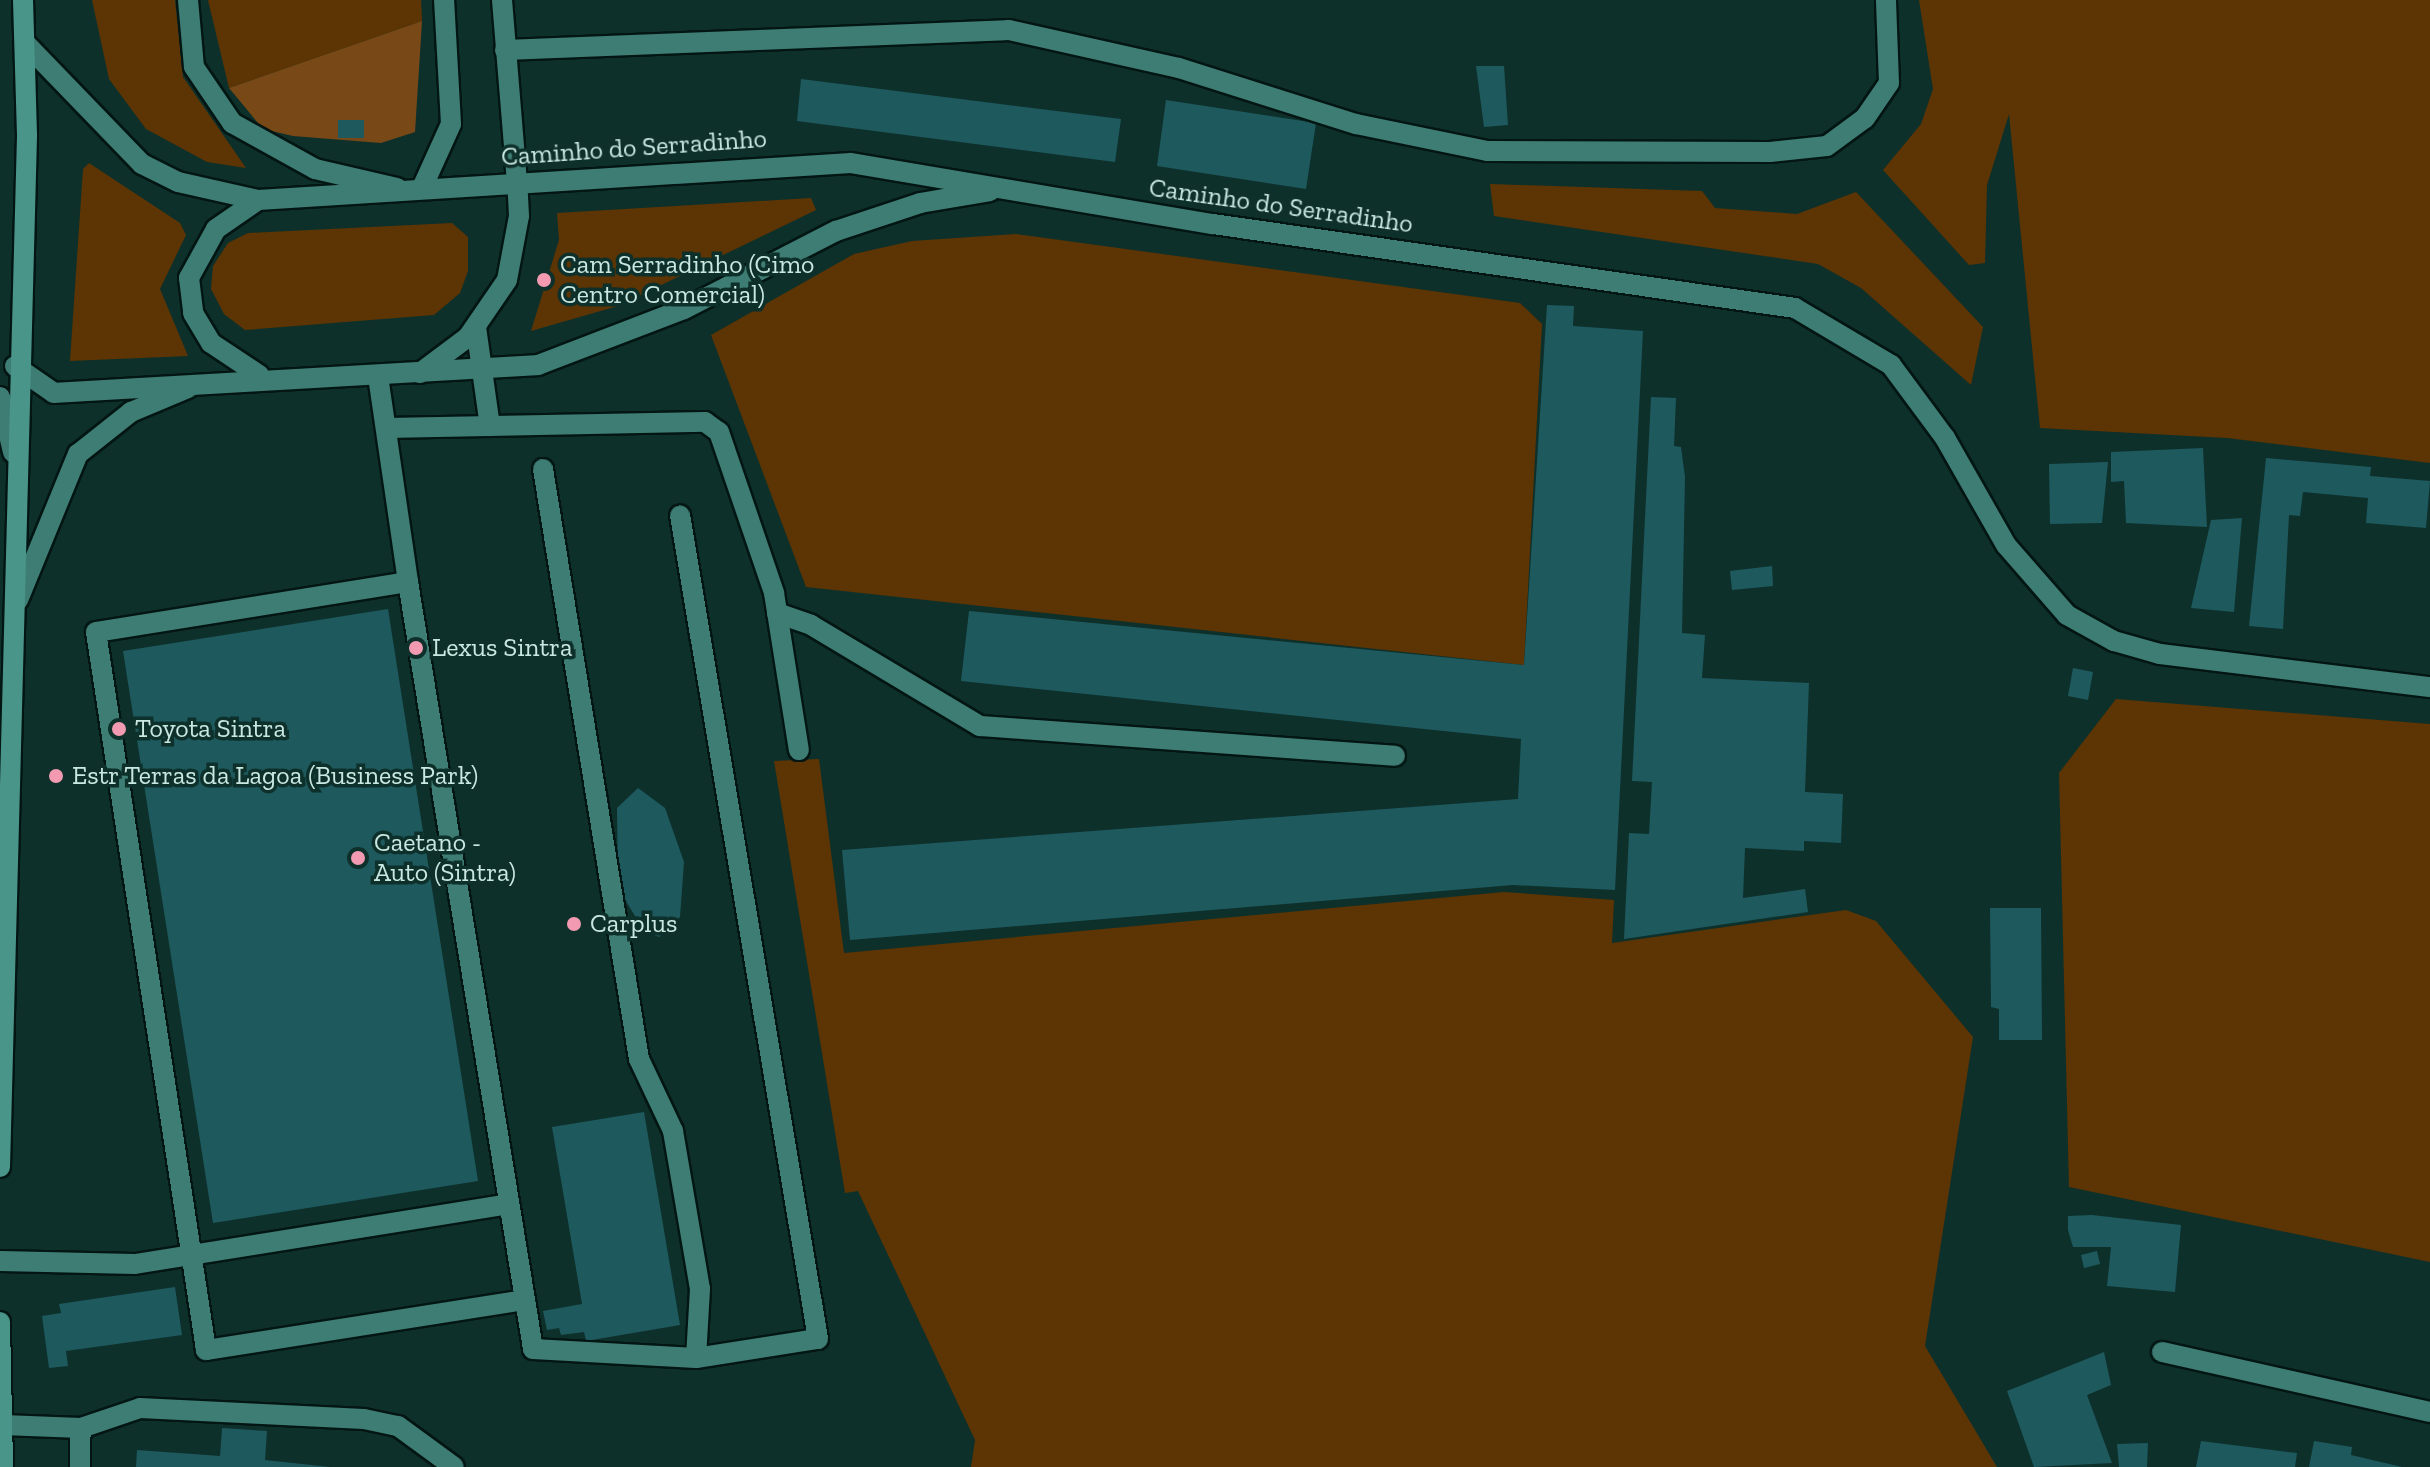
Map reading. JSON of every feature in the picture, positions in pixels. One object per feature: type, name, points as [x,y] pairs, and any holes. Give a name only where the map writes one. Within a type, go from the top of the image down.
[{"type":"street","points":[[0,1167],[4,760],[10,668],[15,366],[26,44],[23,0]]},
{"type":"street","points":[[188,0],[194,67],[232,123],[315,169],[413,189],[451,124],[444,0]]},
{"type":"street","points":[[420,373],[476,327],[507,280],[519,216],[502,0]]},
{"type":"street","points":[[505,50],[1009,30],[1179,68],[1356,124],[1487,151],[1770,152],[1827,146],[1865,118],[1889,83],[1886,0]]},
{"type":"street","name":"Caminho do Serradinho","points":[[26,44],[142,164],[178,182],[258,200],[814,163],[1795,308],[1900,375],[2006,545],[2067,615],[2114,641],[2160,654],[2430,687]]},
{"type":"street","points":[[15,366],[54,393],[261,376],[378,376],[538,365],[608,343],[836,231],[920,203],[1006,189]]},
{"type":"street","points":[[258,200],[216,229],[189,278],[193,313],[211,343],[261,376]]},
{"type":"street","points":[[476,327],[490,426]]},
{"type":"street","points":[[378,376],[408,582],[533,1349],[696,1358],[818,1339],[680,515]]},
{"type":"street","points":[[10,668],[22,586],[78,454],[131,412],[214,379]]},
{"type":"street","points":[[0,397],[13,452]]},
{"type":"street","points":[[386,428],[705,422],[719,432],[777,613],[799,750]]},
{"type":"street","points":[[543,469],[639,1059],[673,1131],[700,1289],[696,1358]]},
{"type":"street","points":[[408,582],[96,632],[206,1350],[525,1300]]},
{"type":"street","points":[[777,613],[811,625],[980,726],[1395,756]]},
{"type":"street","points":[[0,1261],[135,1264],[508,1204]]},
{"type":"street","points":[[0,1322],[3,1467]]},
{"type":"street","points":[[2162,1352],[2430,1412]]},
{"type":"street","points":[[3,1425],[81,1428],[140,1408],[364,1419],[398,1426],[454,1467]]},
{"type":"street","points":[[80,1467],[81,1428]]},
{"type":"shaded area","points":[[92,0],[175,0],[183,77],[246,168],[207,162],[146,129],[109,79]]},
{"type":"shaded area","points":[[208,0],[421,0],[422,21],[229,88]]},
{"type":"shaded area","points":[[1919,0],[2430,0],[2430,463],[2227,438],[2040,428],[2009,114],[1987,185],[1985,263],[1969,265],[1883,170],[1921,124],[1933,89]]},
{"type":"shaded area","points":[[422,21],[415,132],[381,143],[293,136],[263,129],[229,88]]},
{"type":"shaded area","points":[[89,163],[180,223],[186,235],[160,289],[188,356],[70,361],[83,169]]},
{"type":"shaded area","points":[[1490,184],[1702,191],[1715,208],[1797,214],[1856,192],[1983,327],[1971,385],[1861,288],[1818,264],[1494,216]]},
{"type":"shaded area","points":[[811,198],[816,210],[618,306],[531,331],[559,240],[557,213]]},
{"type":"shaded area","points":[[452,223],[468,237],[468,271],[460,293],[434,315],[245,330],[224,314],[211,289],[213,266],[228,243],[248,233]]},
{"type":"shaded area","points":[[1016,234],[1520,303],[1542,324],[1524,665],[806,587],[711,335],[854,254],[912,241]]},
{"type":"shaded area","points":[[2116,699],[2430,724],[2430,1262],[2069,1187],[2059,773]]},
{"type":"shaded area","points":[[819,759],[844,953],[1504,892],[1614,900],[1612,943],[1846,910],[1876,921],[1973,1037],[1925,1346],[1997,1467],[971,1467],[975,1440],[858,1191],[845,1193],[774,761]]},
{"type":"building","points":[[1476,66],[1504,66],[1508,125],[1484,127]]},
{"type":"building","points":[[801,79],[1121,119],[1115,162],[797,121]]},
{"type":"building","points":[[1166,100],[1316,123],[1306,189],[1157,166]]},
{"type":"building","points":[[338,120],[364,120],[364,138],[338,138]]},
{"type":"building","points":[[1547,305],[1574,306],[1573,326],[1643,331],[1615,890],[1513,885],[850,940],[842,850],[1518,799],[1521,739],[961,681],[969,611],[1524,665]]},
{"type":"building","points":[[1651,397],[1676,398],[1674,446],[1681,447],[1685,477],[1682,633],[1705,635],[1702,678],[1809,683],[1805,792],[1843,794],[1841,843],[1804,841],[1804,851],[1745,848],[1743,898],[1805,889],[1808,912],[1624,939],[1629,833],[1649,834],[1652,782],[1632,781]]},
{"type":"building","points":[[2203,448],[2207,527],[2126,523],[2124,481],[2111,482],[2111,452]]},
{"type":"building","points":[[2266,458],[2371,467],[2370,476],[2430,481],[2426,528],[2366,523],[2368,498],[2303,492],[2300,516],[2289,515],[2283,629],[2249,626]]},
{"type":"building","points":[[2108,462],[2102,523],[2050,524],[2049,464]]},
{"type":"building","points":[[2242,518],[2234,612],[2191,608],[2211,520]]},
{"type":"building","points":[[1772,566],[1773,586],[1732,590],[1730,571]]},
{"type":"building","points":[[388,609],[478,1181],[213,1223],[123,651]]},
{"type":"building","points":[[2073,668],[2093,672],[2088,700],[2068,696]]},
{"type":"building","points":[[638,788],[665,808],[684,862],[680,917],[659,937],[644,931],[618,888],[617,808]]},
{"type":"building","points":[[1990,908],[2041,908],[2042,1040],[1999,1040],[1999,1009],[1991,1007]]},
{"type":"building","points":[[644,1112],[680,1325],[586,1341],[584,1332],[561,1335],[559,1328],[547,1330],[543,1311],[582,1304],[552,1127]]},
{"type":"building","points":[[2092,1215],[2181,1225],[2175,1292],[2107,1286],[2111,1247],[2073,1247],[2068,1230],[2068,1216]]},
{"type":"building","points":[[2097,1251],[2100,1264],[2084,1268],[2081,1255]]},
{"type":"building","points":[[175,1287],[182,1335],[66,1351],[68,1366],[49,1368],[42,1316],[61,1313],[59,1304]]},
{"type":"building","points":[[2104,1352],[2111,1385],[2087,1395],[2112,1463],[2034,1467],[2007,1391]]},
{"type":"building","points":[[222,1428],[267,1431],[265,1460],[330,1467],[136,1467],[137,1450],[220,1456]]},
{"type":"building","points":[[2201,1441],[2297,1453],[2295,1467],[2196,1467]]},
{"type":"building","points":[[2314,1441],[2352,1447],[2351,1455],[2402,1467],[2309,1467]]},
{"type":"building","points":[[2148,1443],[2147,1467],[2119,1467],[2117,1444]]},
{"type":"place","name":"Cam Serradinho (Cimo Centro Comercial)","points":[[544,280]]},
{"type":"place","name":"Lexus Sintra","points":[[416,648]]},
{"type":"place","name":"Toyota Sintra","points":[[119,729]]},
{"type":"place","name":"Estr Terras da Lagoa (Business Park)","points":[[56,776]]},
{"type":"place","name":"Caetano - Auto (Sintra)","points":[[358,858]]},
{"type":"place","name":"Carplus","points":[[574,924]]}]
